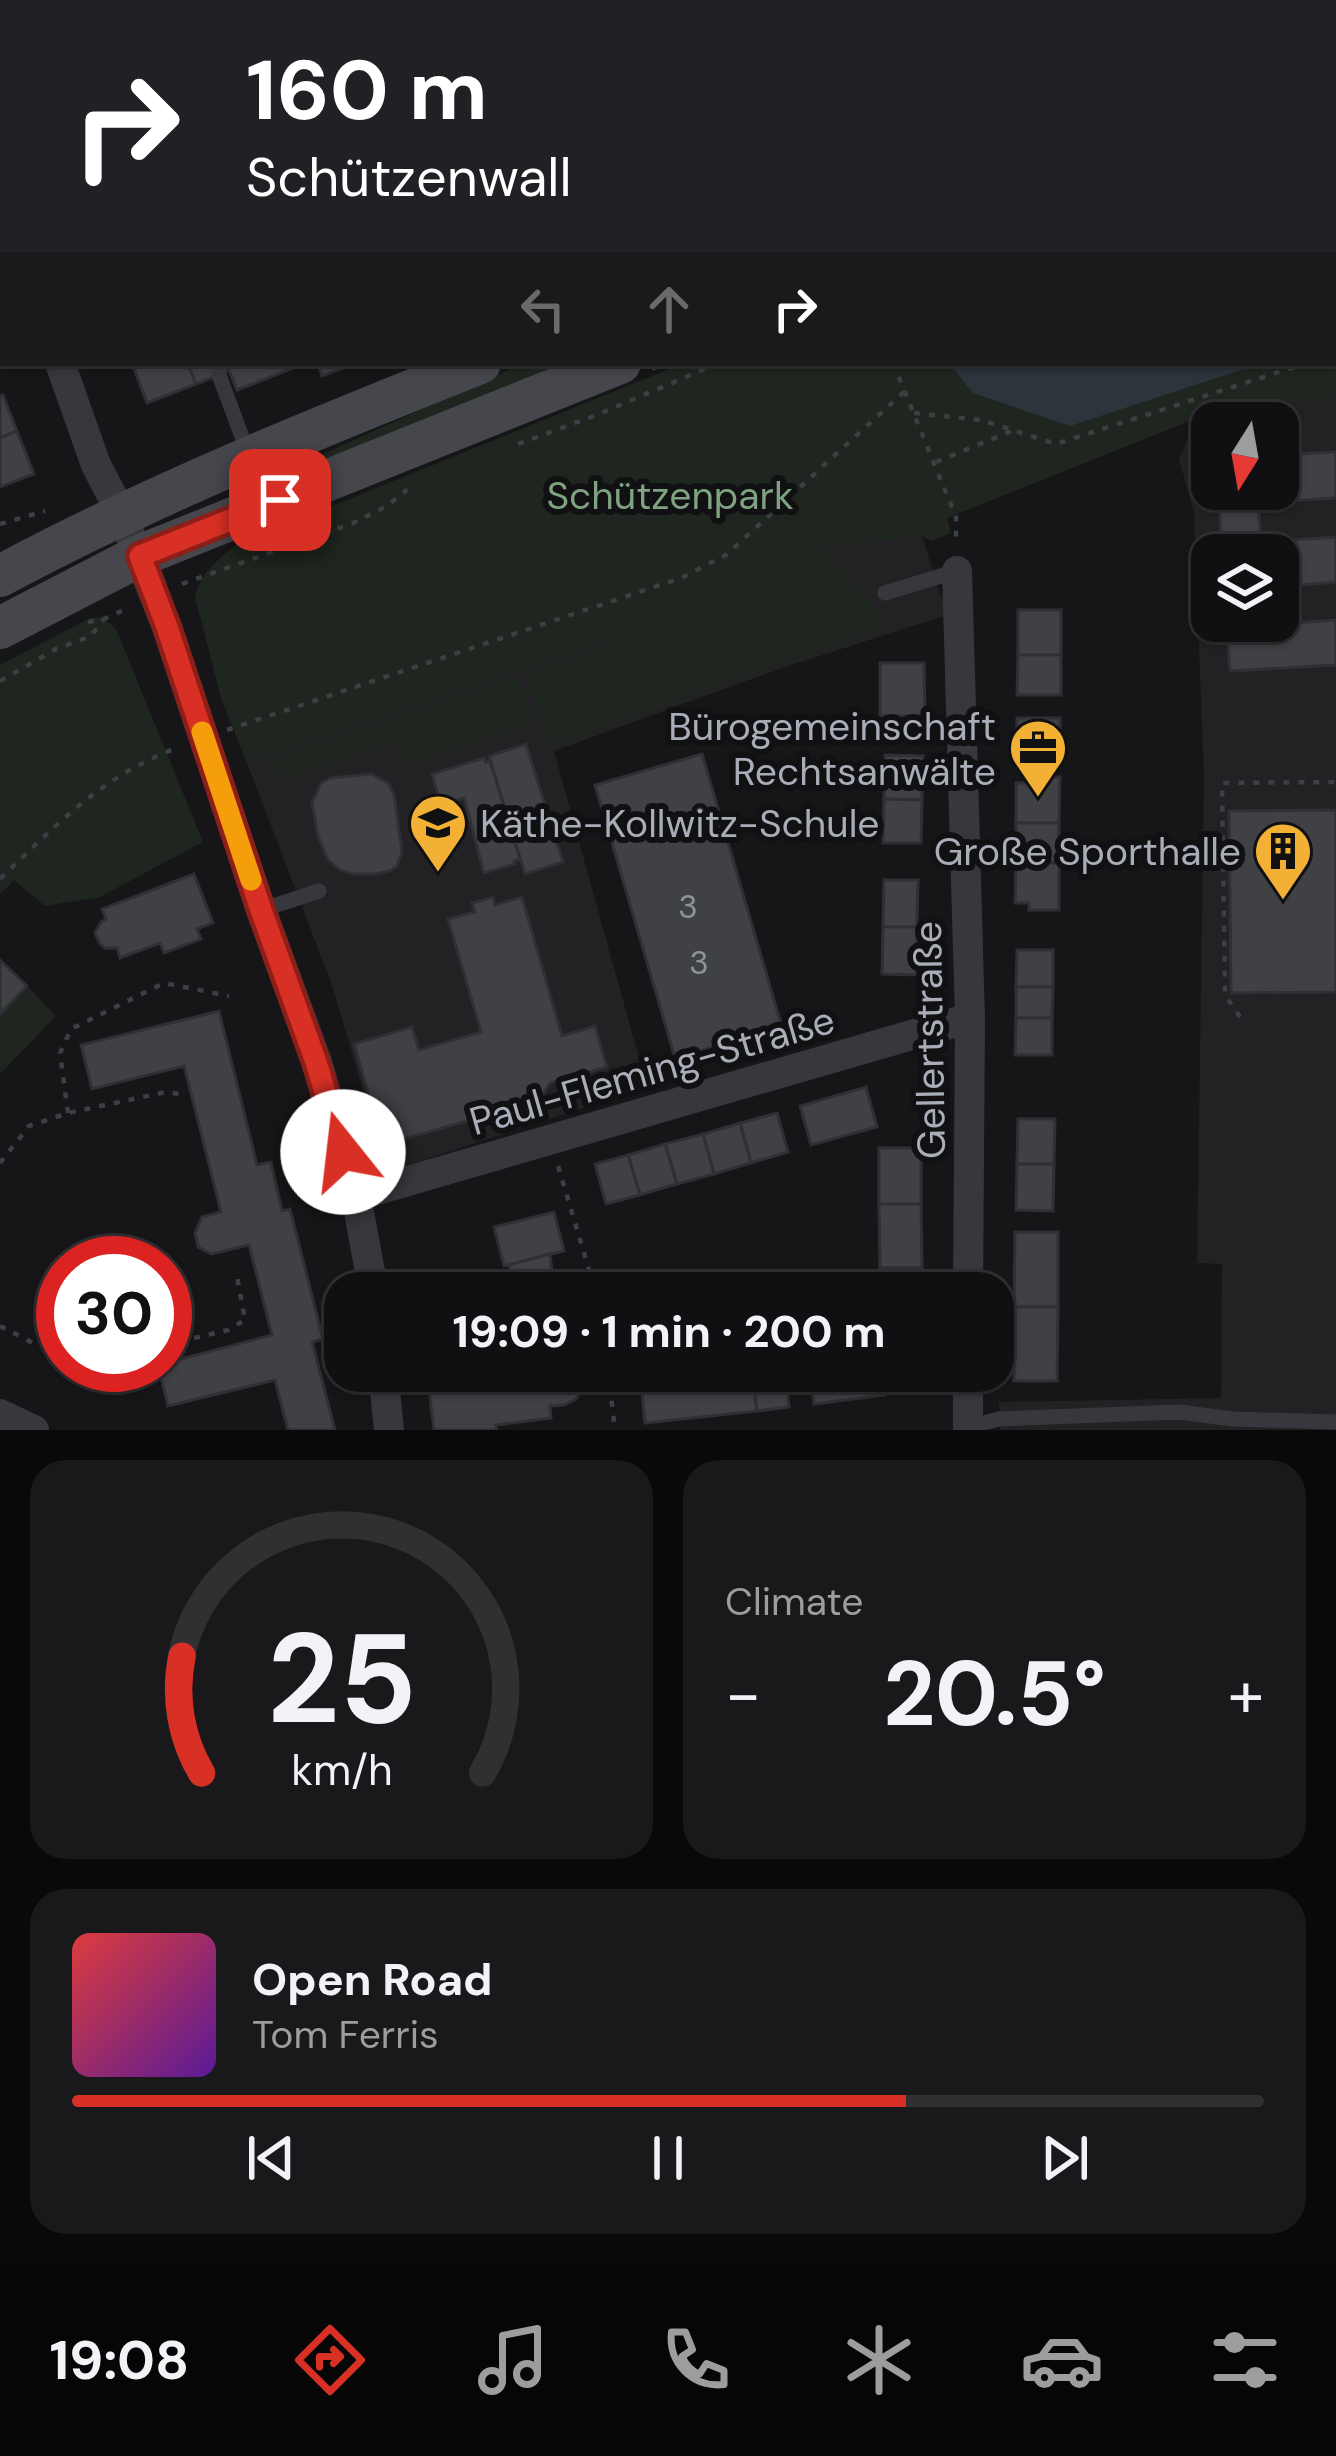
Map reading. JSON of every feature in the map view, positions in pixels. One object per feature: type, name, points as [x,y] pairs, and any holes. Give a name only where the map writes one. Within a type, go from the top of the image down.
[{"type":"main road","points":[[3,572],[249,456],[473,366]]},
{"type":"main road","points":[[0,628],[140,556],[613,366]]},
{"type":"street","points":[[61,366],[96,465],[140,556],[167,627],[316,1062],[356,1196],[370,1272]]},
{"type":"street","name":"Gellertstraße","points":[[957,571],[970,1018],[968,1272]]},
{"type":"street","name":"Paul-Fleming-Straße","points":[[356,1196],[970,1018]]},
{"type":"street","points":[[385,1392],[389,1430]]},
{"type":"street","points":[[960,1429],[965,1392]]},
{"type":"street","points":[[0,1414],[34,1430]]},
{"type":"lane","points":[[219,375],[249,456]]},
{"type":"lane","points":[[885,593],[957,571]]},
{"type":"lane","points":[[261,910],[320,891]]},
{"type":"lane","points":[[960,1429],[999,1419],[1179,1412],[1336,1422]]},
{"type":"path","points":[[517,444],[712,366]]},
{"type":"path","points":[[897,366],[956,518],[957,571]]},
{"type":"path","points":[[914,413],[982,420],[1056,444],[1298,366]]},
{"type":"path","points":[[0,879],[79,803],[147,759],[681,578],[726,555],[905,391]]},
{"type":"path","points":[[935,463],[1014,430]]},
{"type":"path","points":[[193,579],[353,523],[388,506],[415,483]]},
{"type":"path","points":[[0,524],[50,510]]},
{"type":"path","points":[[0,681],[56,649],[91,636],[104,619]]},
{"type":"path","points":[[1240,1017],[1225,995],[1222,783],[1336,782]]},
{"type":"path","points":[[68,1113],[60,1053],[71,1029],[164,983],[229,996]]},
{"type":"path","points":[[0,1163],[29,1126],[166,1092],[180,1094]]},
{"type":"path","points":[[549,1140],[590,1272]]},
{"type":"path","points":[[192,1339],[228,1330],[245,1320],[236,1271]]},
{"type":"path","points":[[0,1326],[36,1344]]},
{"type":"path","points":[[610,1392],[615,1430]]},
{"type":"shaded area","points":[[951,366],[1253,366],[1070,426],[973,393]]},
{"type":"shaded area","points":[[1336,397],[1336,1430],[1000,1430],[999,1402],[1221,1398],[1222,1264],[1197,1263],[1204,777],[1199,642],[1299,642],[1299,534],[1195,534],[1194,513],[1299,510],[1299,402]]},
{"type":"shaded area","points":[[1191,431],[1191,502],[1179,459]]},
{"type":"shaded area","name":"Käthe-Kollwitz-Schule","points":[[922,536],[947,615],[779,669],[554,751],[647,1087],[387,1172],[332,985],[247,763],[722,600],[819,547]]},
{"type":"green space","points":[[517,366],[560,366],[197,511]]},
{"type":"green space","name":"Schützenpark","points":[[677,366],[1336,366],[1336,397],[1299,403],[1191,402],[1191,420],[947,518],[951,533],[931,541],[922,536],[821,547],[877,609],[884,627],[751,675],[725,609],[747,675],[551,746],[525,674],[723,602],[247,763],[221,698],[195,597],[216,562],[236,545]]},
{"type":"green space","points":[[102,617],[116,629],[203,842],[100,897],[45,906],[14,880],[0,894],[0,665],[90,618]]},
{"type":"green space","points":[[518,677],[534,722],[403,765],[393,742],[280,781],[272,759]]},
{"type":"green space","points":[[27,986],[56,1016],[0,1074],[0,1014]]},
{"type":"building","points":[[133,366],[189,366],[196,384],[147,403]]},
{"type":"building","points":[[227,366],[229,371],[196,384],[189,367]]},
{"type":"building","points":[[227,366],[298,366],[237,390]]},
{"type":"building","points":[[319,366],[347,366],[322,376]]},
{"type":"building","points":[[0,396],[17,431],[0,438]]},
{"type":"building","points":[[17,431],[34,474],[0,487],[0,438]]},
{"type":"building","points":[[1336,452],[1336,498],[1299,500],[1299,454]]},
{"type":"building","points":[[1219,510],[1259,510],[1260,534],[1221,534]]},
{"type":"building","points":[[1336,537],[1336,582],[1299,585],[1299,539]]},
{"type":"building","points":[[1018,610],[1061,610],[1061,655],[1018,655]]},
{"type":"building","points":[[1336,620],[1336,665],[1230,671],[1228,642],[1299,642],[1299,623]]},
{"type":"building","points":[[1018,655],[1061,655],[1061,695],[1017,695]]},
{"type":"building","points":[[880,663],[924,663],[925,716],[880,716]]},
{"type":"building","points":[[1017,718],[1060,718],[1060,758],[1017,757]]},
{"type":"building","points":[[526,744],[563,862],[525,874],[489,756]]},
{"type":"building","points":[[702,754],[782,1027],[743,1039],[741,1033],[722,1038],[724,1044],[675,1058],[595,785]]},
{"type":"building","points":[[885,755],[923,756],[922,800],[884,799]]},
{"type":"building","points":[[484,758],[490,761],[520,859],[484,873],[464,798],[441,805],[432,774]]},
{"type":"building","points":[[372,774],[389,784],[394,794],[402,852],[390,871],[353,874],[328,860],[312,803],[321,783],[330,778]]},
{"type":"building","points":[[1030,776],[1060,777],[1059,823],[1016,823],[1016,783],[1030,783]]},
{"type":"building","points":[[884,799],[922,800],[921,843],[883,843]]},
{"type":"building","name":"Große Sporthalle","points":[[1336,810],[1336,992],[1231,993],[1229,811]]},
{"type":"building","points":[[1016,823],[1059,823],[1059,863],[1016,862]]},
{"type":"building","points":[[1016,862],[1059,863],[1059,910],[1029,910],[1029,903],[1015,903]]},
{"type":"building","points":[[194,874],[213,923],[197,929],[201,939],[164,953],[160,943],[120,958],[117,948],[100,944],[95,933],[106,919],[102,909]]},
{"type":"building","points":[[884,880],[918,880],[917,927],[883,927]]},
{"type":"building","points":[[493,897],[495,905],[522,897],[562,1036],[595,1026],[607,1067],[550,1083],[540,1100],[383,1145],[354,1044],[412,1027],[419,1050],[481,1032],[448,919],[475,912],[472,903]]},
{"type":"building","points":[[883,927],[917,927],[916,975],[882,974]]},
{"type":"building","points":[[1017,950],[1053,950],[1053,987],[1016,987]]},
{"type":"building","points":[[0,960],[27,986],[0,1014]]},
{"type":"building","points":[[1016,987],[1053,987],[1052,1018],[1016,1018]]},
{"type":"building","points":[[219,1011],[257,1165],[271,1162],[282,1211],[290,1209],[323,1339],[312,1342],[335,1430],[288,1430],[275,1380],[168,1406],[165,1392],[192,1392],[192,1356],[272,1335],[249,1245],[211,1254],[198,1247],[195,1233],[202,1217],[221,1212],[184,1066],[92,1089],[81,1045]]},
{"type":"building","points":[[1016,1018],[1052,1018],[1052,1055],[1015,1055]]},
{"type":"building","points":[[866,1087],[877,1127],[811,1145],[800,1106]]},
{"type":"building","points":[[777,1113],[788,1152],[751,1163],[740,1123]]},
{"type":"building","points":[[1018,1119],[1055,1119],[1054,1164],[1017,1164]]},
{"type":"building","points":[[740,1123],[751,1163],[714,1174],[703,1134]]},
{"type":"building","points":[[703,1134],[714,1174],[677,1184],[665,1144]]},
{"type":"building","points":[[665,1144],[677,1184],[640,1195],[628,1155]]},
{"type":"building","points":[[879,1148],[921,1148],[921,1204],[879,1204]]},
{"type":"building","points":[[628,1155],[640,1195],[606,1204],[595,1164]]},
{"type":"building","points":[[1017,1164],[1054,1164],[1053,1211],[1016,1210]]},
{"type":"building","points":[[879,1204],[921,1204],[922,1268],[880,1268]]},
{"type":"building","points":[[554,1212],[564,1251],[504,1266],[494,1227]]},
{"type":"building","points":[[1015,1232],[1058,1232],[1058,1307],[1014,1307]]},
{"type":"building","points":[[550,1254],[552,1272],[510,1272],[509,1265]]},
{"type":"building","points":[[880,1268],[922,1268],[922,1272],[880,1272]]},
{"type":"building","points":[[1014,1307],[1058,1307],[1057,1381],[1014,1381]]},
{"type":"building","points":[[429,1392],[580,1392],[564,1405],[550,1406],[551,1418],[496,1425],[497,1430],[434,1430]]},
{"type":"building","points":[[642,1392],[755,1392],[757,1411],[645,1423]]},
{"type":"building","points":[[755,1392],[787,1392],[789,1407],[757,1411]]},
{"type":"building","points":[[813,1392],[885,1392],[885,1395],[814,1404]]},
{"type":"slow traffic","points":[[202,732],[251,880]]},
{"type":"place","name":"Bürogemeinschaft Rechtsanwälte","points":[[1038,799]]},
{"type":"place","name":"Käthe-Kollwitz-Schule","points":[[438,874]]},
{"type":"place","name":"Große Sporthalle","points":[[1283,902]]},
{"type":"route","points":[[280,500],[140,556],[343,1152]]}]
